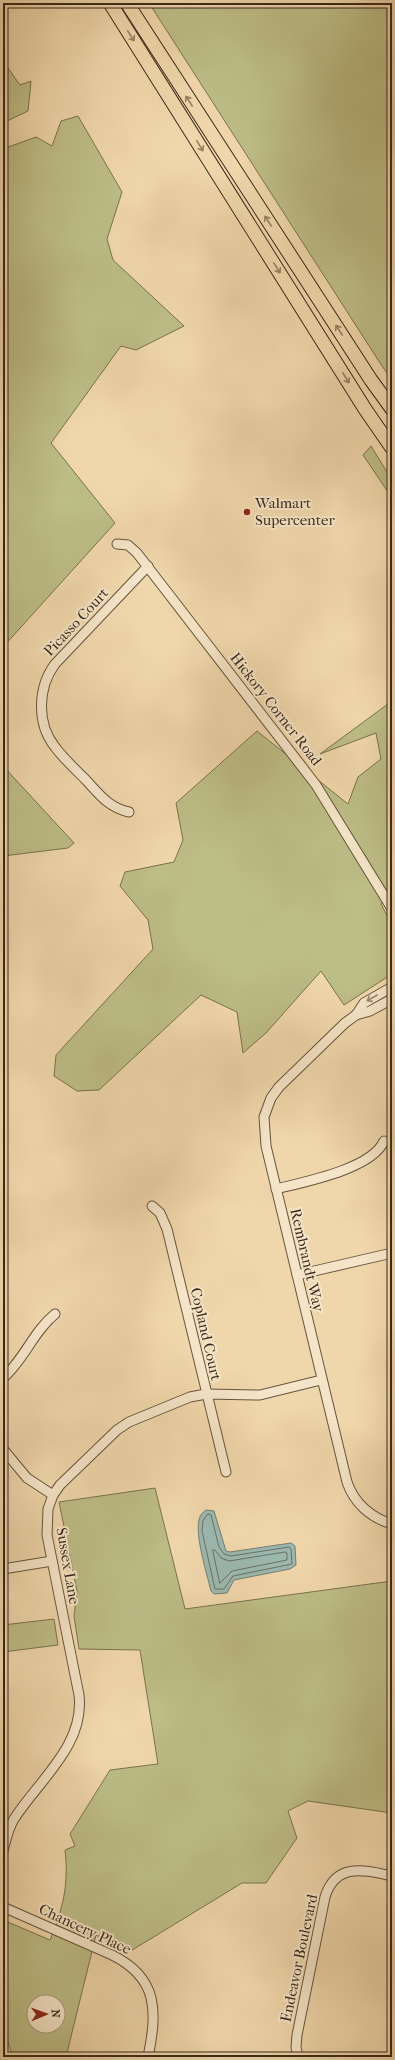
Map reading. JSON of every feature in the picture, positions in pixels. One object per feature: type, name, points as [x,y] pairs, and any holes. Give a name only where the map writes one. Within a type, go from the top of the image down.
[{"type":"highway","points":[[110,3],[365,409],[392,448]]},
{"type":"highway","points":[[127,3],[371,380],[392,409]]},
{"type":"street","points":[[264,248],[280,239]]},
{"type":"street","name":"Hickory Corner Road","points":[[117,544],[128,545],[148,566],[316,785],[392,908]]},
{"type":"street","name":"Picasso Court","points":[[129,812],[119,810],[108,803],[54,746],[44,726],[41,705],[45,684],[55,664],[148,566]]},
{"type":"street","name":"Rembrandt Way","points":[[392,987],[364,1003],[356,1015],[307,1059],[279,1087],[271,1098],[264,1117],[264,1128],[276,1189],[321,1380],[349,1487],[354,1498],[366,1510],[378,1518],[392,1524]]},
{"type":"street","name":"Rembrandt Way","points":[[356,1015],[370,1011],[392,999]]},
{"type":"street","points":[[276,1189],[330,1175],[357,1164],[376,1153],[384,1141]]},
{"type":"street","name":"Copland Court","points":[[152,1206],[160,1213],[167,1229],[226,1472]]},
{"type":"street","points":[[297,1275],[392,1253]]},
{"type":"street","points":[[3,1378],[14,1366],[42,1326],[55,1314]]},
{"type":"street","name":"Sussex Lane","points":[[3,1851],[13,1820],[68,1746],[78,1724],[80,1710],[79,1695],[46,1525],[48,1509],[53,1495],[64,1480],[123,1426],[142,1416],[176,1402],[206,1394],[260,1395],[321,1380]]},
{"type":"street","points":[[3,1448],[27,1478],[53,1495]]},
{"type":"street","points":[[3,1569],[52,1561]]},
{"type":"street","name":"Endeavor Boulevard","points":[[298,2057],[296,2043],[297,2035],[325,1897],[329,1888],[341,1874],[353,1870],[367,1870],[392,1876]]},
{"type":"street","name":"Chancery Place","points":[[3,1907],[116,1957],[134,1970],[148,1990],[154,2009],[154,2028],[148,2057]]},
{"type":"green space","points":[[149,3],[392,3],[392,380],[380,363]]},
{"type":"green space","points":[[3,61],[20,85],[31,81],[28,111],[3,123]]},
{"type":"green space","points":[[78,116],[122,192],[107,239],[113,260],[184,326],[136,350],[121,346],[51,443],[115,523],[3,647],[3,149],[36,137],[52,146],[61,121]]},
{"type":"green space","points":[[371,446],[392,480],[392,498],[363,455]]},
{"type":"green space","points":[[392,701],[392,897],[381,904],[392,925],[392,974],[344,1005],[321,971],[266,1033],[243,1053],[237,1012],[201,995],[99,1090],[77,1091],[54,1076],[56,1055],[153,949],[148,920],[120,886],[125,872],[174,862],[183,840],[176,803],[257,731],[348,804],[358,777],[381,759],[376,733],[320,754]]},
{"type":"green space","points":[[3,766],[74,843],[68,848],[3,856]]},
{"type":"green space","points":[[155,1488],[185,1609],[392,1581],[392,1813],[308,1801],[288,1811],[297,1838],[266,1883],[242,1883],[129,1952],[96,1935],[66,2057],[13,2057],[3,2028],[3,1920],[50,1940],[62,1907],[64,1896],[66,1874],[65,1850],[75,1846],[70,1834],[110,1770],[158,1764],[140,1650],[79,1649],[74,1616],[77,1591],[59,1502]]},
{"type":"green space","points":[[54,1619],[58,1645],[3,1652],[3,1625]]},
{"type":"water","points":[[206,1510],[214,1511],[226,1551],[230,1552],[291,1543],[295,1546],[296,1565],[290,1569],[234,1580],[227,1593],[214,1594],[211,1591],[202,1555],[198,1527],[199,1518]]},
{"type":"place","name":"Walmart Supercenter","points":[[247,512]]}]
